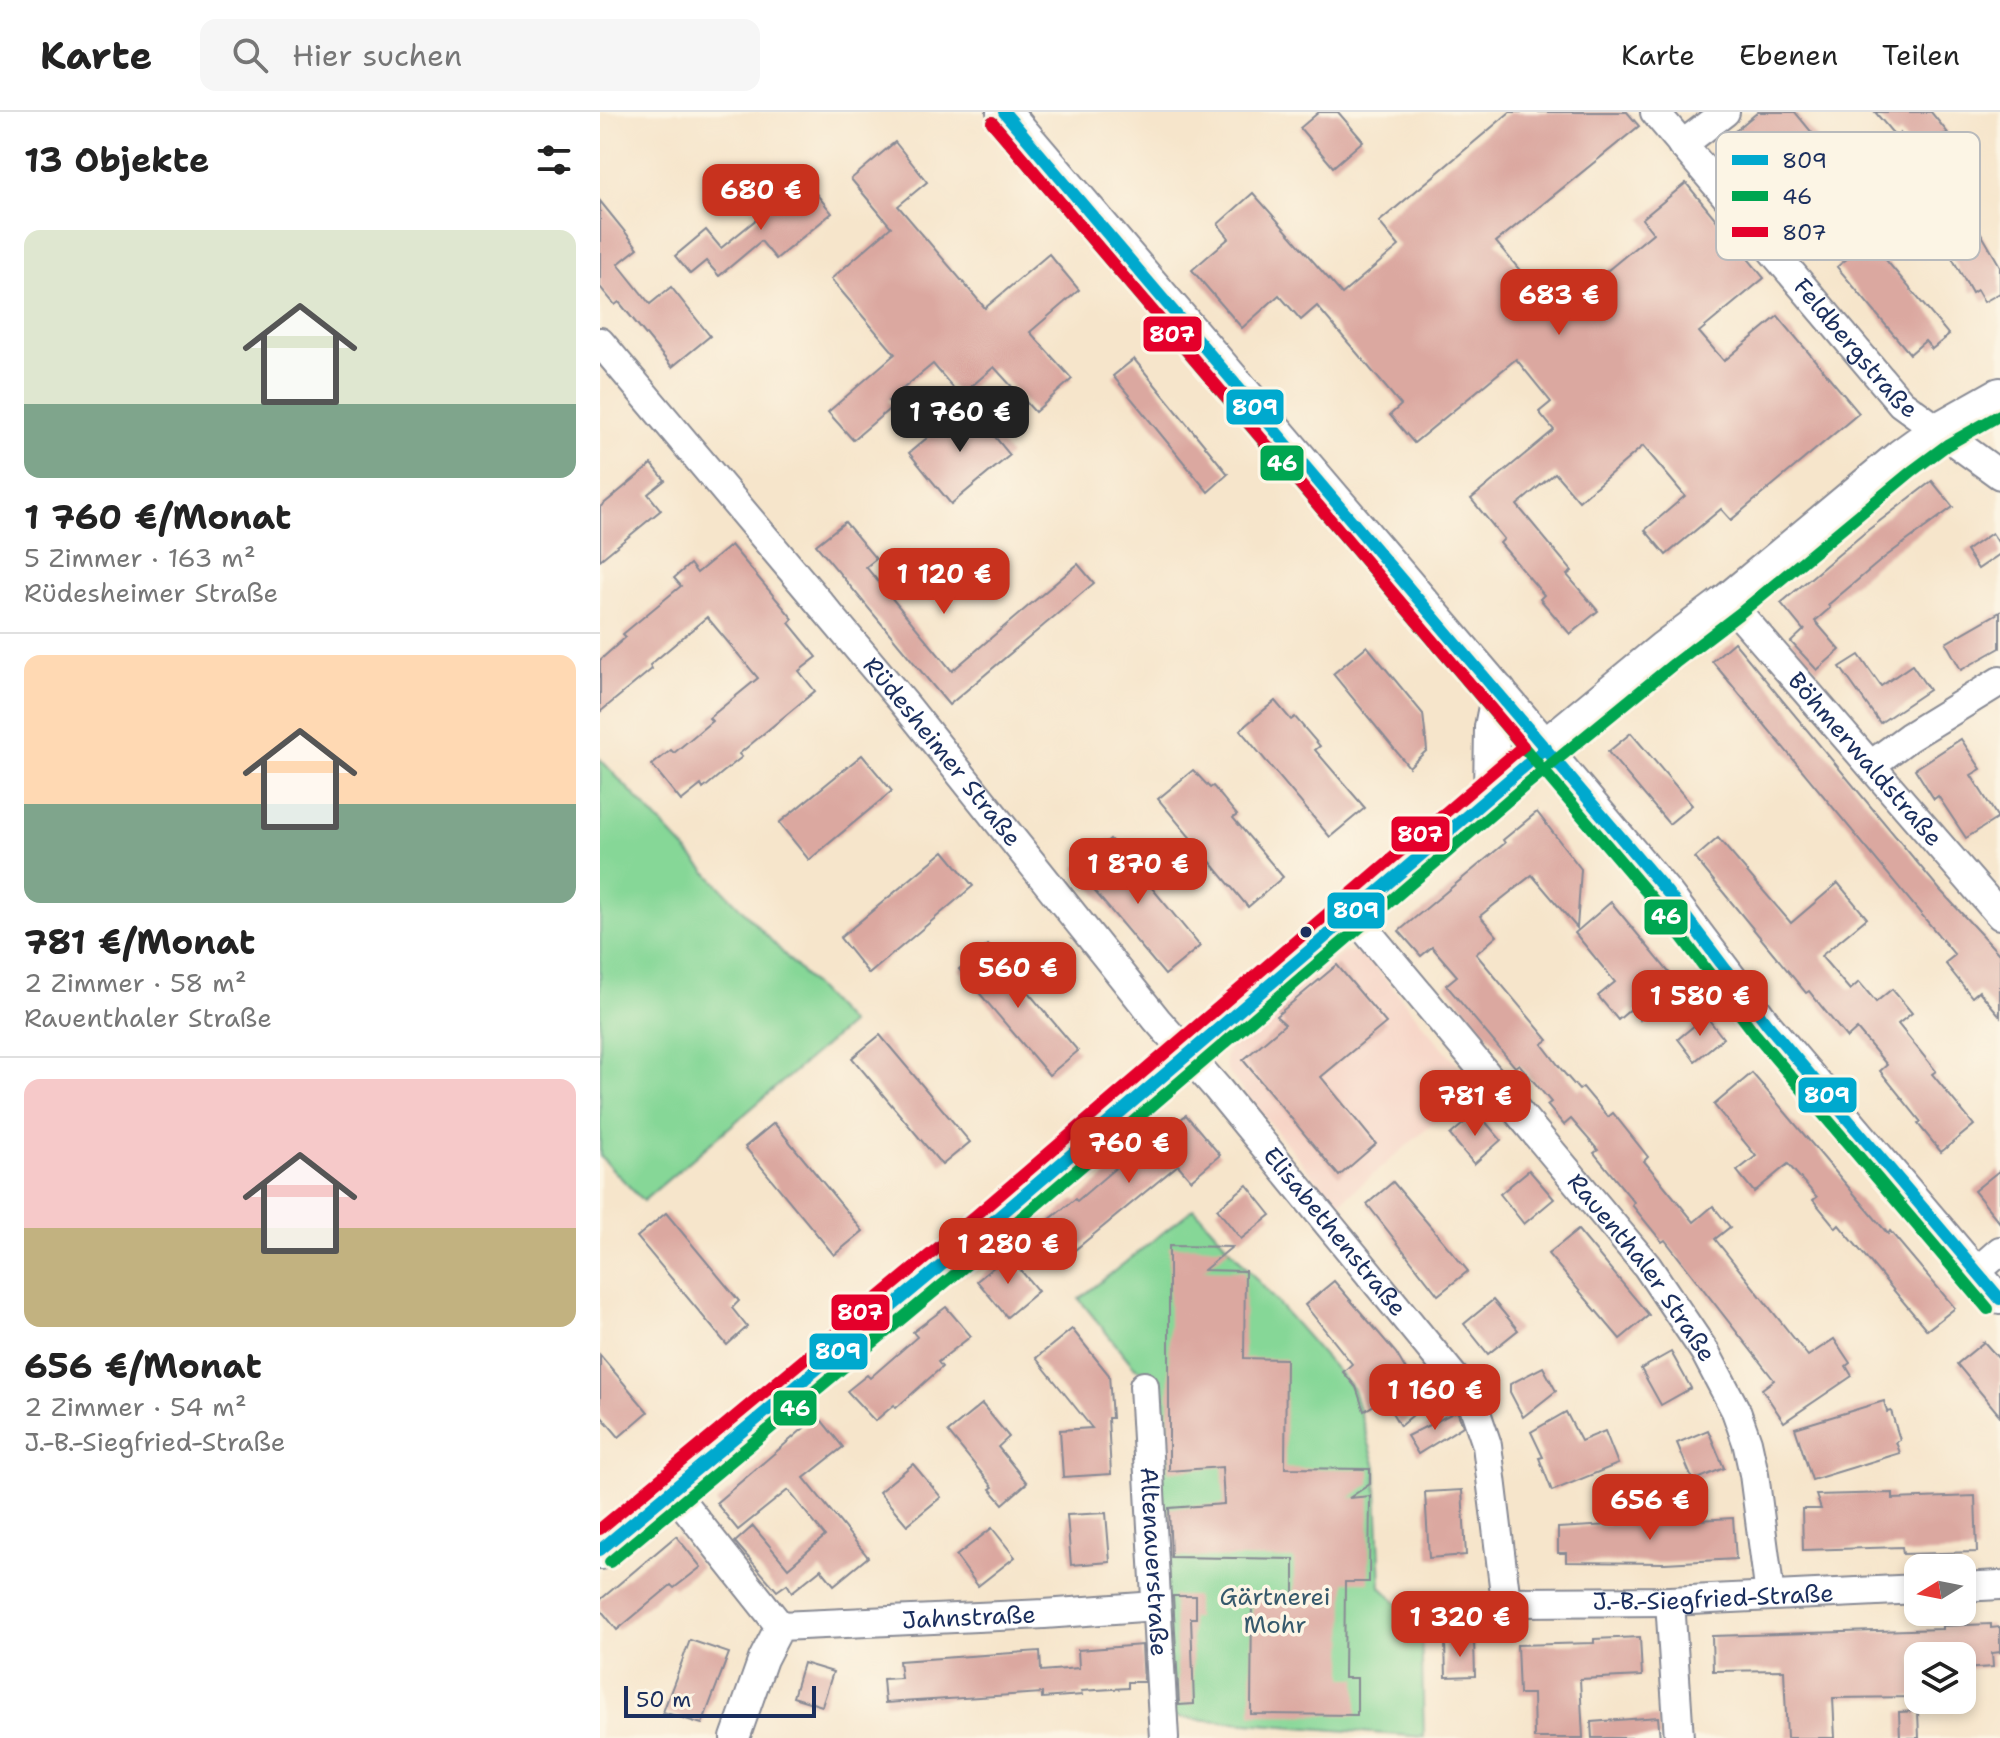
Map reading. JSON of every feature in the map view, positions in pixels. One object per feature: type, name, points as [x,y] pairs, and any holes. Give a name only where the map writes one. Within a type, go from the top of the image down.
[{"type":"main road","points":[[600,1550],[955,1254],[1546,748],[1938,432],[2000,397]]},
{"type":"street","points":[[1004,112],[1668,893],[1767,1024],[2000,1299]]},
{"type":"street","name":"Feldbergstraße","points":[[1655,112],[1716,185]]},
{"type":"street","points":[[1682,145],[1725,112]]},
{"type":"street","name":"Feldbergstraße","points":[[1780,260],[1901,403],[2000,475]]},
{"type":"street","name":"Rüdesheimer Straße","points":[[600,342],[903,702],[1157,1020],[1188,1054]]},
{"type":"street","name":"Böhmerwaldstraße","points":[[1729,602],[2000,915]]},
{"type":"street","points":[[1871,765],[1909,737],[2000,681]]},
{"type":"street","points":[[1491,794],[1492,727],[1499,692]]},
{"type":"street","name":"Rauenthaler Straße","points":[[1353,915],[1647,1266],[1705,1352],[1736,1411],[1747,1442],[1770,1596]]},
{"type":"street","name":"Elisabethenstraße","points":[[1188,1054],[1471,1398],[1487,1445],[1506,1602]]},
{"type":"street","points":[[1977,1271],[2000,1251]]},
{"type":"street","name":"Altenauerstraße","points":[[1144,1386],[1164,1738]]},
{"type":"street","points":[[672,1490],[780,1626],[763,1659],[735,1738]]},
{"type":"street","points":[[1976,1586],[2000,1585]]},
{"type":"street","name":"J.-B.-Siegfried-Straße","points":[[1506,1602],[1670,1601],[1904,1590]]},
{"type":"street","points":[[1670,1601],[1679,1738]]},
{"type":"street","name":"Jahnstraße","points":[[780,1626],[1156,1606]]},
{"type":"shaded area","points":[[1354,951],[1366,956],[1476,1087],[1337,1205],[1227,1071],[1225,1059],[1229,1047],[1343,953]]},
{"type":"green space","points":[[600,759],[850,1024],[643,1201],[600,1156]]},
{"type":"green space","name":"Gärtnerei Mohr","points":[[1194,1208],[1353,1389],[1376,1467],[1381,1587],[1421,1626],[1424,1737],[1168,1717],[1156,1379],[1134,1367],[1079,1299]]},
{"type":"building","points":[[1319,112],[1338,112],[1363,141],[1333,167],[1300,128]]},
{"type":"building","points":[[1510,112],[1627,112],[1639,126],[1496,242],[1556,313],[1653,233],[1642,219],[1686,183],[1716,220],[1716,260],[1749,260],[1764,278],[1699,332],[1724,361],[1778,316],[1859,413],[1731,520],[1721,509],[1666,555],[1645,530],[1685,496],[1643,446],[1579,501],[1555,473],[1517,505],[1572,571],[1567,575],[1598,611],[1570,634],[1540,599],[1544,595],[1500,543],[1504,539],[1471,499],[1554,430],[1539,412],[1551,402],[1516,359],[1414,443],[1390,415],[1401,405],[1317,306],[1301,320],[1279,295],[1242,328],[1192,270],[1229,238],[1218,224],[1253,193],[1342,294],[1399,246],[1379,222]]},
{"type":"building","points":[[1758,112],[1795,112],[1811,132],[1734,132]]},
{"type":"building","points":[[1875,112],[1931,112],[1947,132],[1892,132]]},
{"type":"building","points":[[895,142],[927,182],[898,206],[985,308],[1049,254],[1079,290],[1030,332],[1072,379],[1035,412],[994,367],[960,396],[933,364],[888,401],[893,406],[853,440],[828,412],[895,354],[831,279],[891,227],[851,179]]},
{"type":"building","points":[[805,180],[832,213],[776,259],[761,241],[719,276],[706,261],[690,274],[675,256],[706,230],[721,248]]},
{"type":"building","points":[[600,201],[638,248],[618,264],[650,304],[671,287],[710,336],[672,367],[619,302],[615,305],[600,287]]},
{"type":"building","points":[[1980,232],[2000,266],[2000,293],[1984,302],[1977,290],[1972,293],[1953,260],[1980,260]]},
{"type":"building","points":[[1846,260],[1886,260],[1949,335],[1932,349],[1925,341],[1910,354],[1837,267]]},
{"type":"building","points":[[1134,359],[1228,474],[1208,492],[1113,376]]},
{"type":"building","points":[[968,404],[1010,455],[951,504],[909,453]]},
{"type":"building","points":[[652,464],[665,480],[648,494],[661,510],[600,560],[600,507]]},
{"type":"building","points":[[1932,481],[1953,507],[1885,557],[1828,605],[1830,608],[1815,621],[1840,650],[1817,670],[1791,642],[1804,630],[1781,603]]},
{"type":"building","points":[[845,522],[876,559],[866,567],[952,671],[1078,564],[1094,583],[949,705],[816,545]]},
{"type":"building","points":[[1992,533],[2000,545],[2000,554],[1978,569],[1966,551]]},
{"type":"building","points":[[731,545],[793,619],[789,623],[817,657],[799,671],[815,691],[739,754],[742,757],[703,789],[701,785],[681,801],[652,765],[671,750],[674,753],[712,721],[709,718],[758,678],[707,617],[600,712],[600,660],[626,637],[623,634],[681,586],[674,578],[690,564],[697,573]]},
{"type":"building","points":[[2000,612],[2000,648],[1961,670],[1946,643]]},
{"type":"building","points":[[1734,642],[1940,890],[2000,955],[2000,1016],[1979,991],[1972,997],[1945,963],[1955,955],[1712,661]]},
{"type":"building","points":[[1367,646],[1423,714],[1427,750],[1409,767],[1333,674]]},
{"type":"building","points":[[1859,655],[1881,686],[1912,665],[1929,690],[1880,723],[1840,667]]},
{"type":"building","points":[[1275,701],[1291,720],[1295,717],[1320,746],[1315,750],[1365,808],[1330,837],[1240,730]]},
{"type":"building","points":[[1631,733],[1692,805],[1669,824],[1608,752]]},
{"type":"building","points":[[1961,739],[1981,769],[1971,775],[1998,818],[1966,838],[1938,796],[1934,799],[1915,769]]},
{"type":"building","points":[[862,755],[892,791],[809,860],[779,823]]},
{"type":"building","points":[[1193,770],[1210,788],[1213,786],[1237,815],[1233,818],[1283,877],[1248,907],[1158,799]]},
{"type":"building","points":[[1537,812],[1581,869],[1577,928],[1532,875],[1480,916],[1497,936],[1476,954],[1548,1040],[1542,1044],[1565,1074],[1579,1090],[1583,1087],[1608,1117],[1613,1113],[1648,1157],[1644,1161],[1694,1222],[1713,1206],[1730,1227],[1715,1239],[1808,1356],[1834,1339],[1850,1363],[1846,1366],[1852,1376],[1784,1422],[1762,1389],[1774,1380],[1665,1240],[1662,1242],[1632,1205],[1634,1202],[1594,1153],[1598,1150],[1571,1119],[1564,1125],[1547,1105],[1551,1102],[1519,1064],[1515,1067],[1446,985],[1457,976],[1432,947],[1421,956],[1399,931],[1505,843],[1503,840]]},
{"type":"building","points":[[1718,838],[1791,923],[1838,883],[1867,918],[1821,956],[1850,990],[1859,982],[1876,1002],[1892,989],[1912,1013],[1898,1024],[1936,1071],[1932,1074],[1974,1125],[1941,1152],[1880,1071],[1887,1065],[1857,1029],[1847,1038],[1695,858]]},
{"type":"building","points":[[1110,839],[1127,858],[1130,855],[1155,884],[1151,887],[1200,946],[1165,975],[1075,868]]},
{"type":"building","points":[[944,851],[973,886],[869,974],[840,938]]},
{"type":"building","points":[[1611,902],[1672,976],[1649,995],[1658,1006],[1640,1020],[1631,1009],[1618,1020],[1598,996],[1615,982],[1575,933]]},
{"type":"building","points":[[988,945],[1078,1051],[1049,1075],[959,969]]},
{"type":"building","points":[[1337,965],[1386,1023],[1321,1077],[1376,1144],[1339,1176],[1243,1060],[1285,1024],[1276,1016]]},
{"type":"building","points":[[1706,1016],[1723,1038],[1695,1061],[1678,1039]]},
{"type":"building","points":[[880,1035],[970,1142],[942,1165],[852,1058]]},
{"type":"building","points":[[1752,1073],[1955,1308],[1927,1330],[1839,1225],[1836,1228],[1813,1200],[1817,1197],[1788,1164],[1754,1192],[1737,1171],[1756,1156],[1714,1105]]},
{"type":"building","points":[[1477,1112],[1501,1140],[1474,1164],[1450,1135]]},
{"type":"building","points":[[1186,1115],[1220,1155],[1191,1180],[1178,1165],[1064,1259],[1039,1228],[1075,1199],[1077,1201],[1140,1147],[1143,1151]]},
{"type":"building","points":[[774,1123],[863,1231],[834,1255],[745,1147]]},
{"type":"building","points":[[1529,1170],[1554,1199],[1524,1224],[1500,1194]]},
{"type":"building","points":[[2000,1170],[2000,1223],[1974,1191]]},
{"type":"building","points":[[1393,1182],[1468,1271],[1438,1295],[1367,1204]]},
{"type":"building","points":[[1247,1185],[1271,1215],[1241,1239],[1217,1209]]},
{"type":"building","points":[[666,1213],[739,1301],[732,1308],[747,1327],[727,1345],[637,1237]]},
{"type":"building","points":[[1578,1230],[1649,1315],[1620,1339],[1548,1254]]},
{"type":"building","points":[[1169,1246],[1232,1247],[1204,1270],[1245,1271],[1244,1358],[1286,1359],[1285,1468],[1370,1469],[1370,1484],[1349,1498],[1370,1496],[1369,1582],[1345,1582],[1344,1678],[1357,1678],[1357,1715],[1251,1714],[1252,1596],[1294,1596],[1294,1559],[1171,1557],[1169,1508],[1224,1504],[1222,1467],[1169,1471]]},
{"type":"building","points":[[1008,1255],[1038,1291],[1007,1317],[977,1281]]},
{"type":"building","points":[[1334,1281],[1396,1353],[1426,1404],[1400,1426],[1384,1399],[1364,1411],[1356,1387],[1343,1372],[1352,1364],[1305,1305]]},
{"type":"building","points":[[1493,1300],[1518,1330],[1488,1354],[1464,1324]]},
{"type":"building","points":[[946,1307],[971,1336],[938,1362],[942,1367],[896,1408],[894,1405],[875,1421],[847,1391],[867,1375],[870,1378],[917,1337],[913,1332]]},
{"type":"building","points":[[1072,1329],[1109,1375],[1111,1474],[1063,1477],[1060,1430],[1092,1428],[1036,1358]]},
{"type":"building","points":[[1984,1342],[2000,1360],[2000,1416],[1957,1364]]},
{"type":"building","points":[[1671,1352],[1691,1388],[1661,1405],[1641,1369]]},
{"type":"building","points":[[600,1355],[648,1412],[619,1437],[600,1415]]},
{"type":"building","points":[[1543,1367],[1556,1391],[1523,1417],[1510,1392],[1510,1384]]},
{"type":"building","points":[[1884,1401],[1887,1412],[1891,1411],[1900,1440],[1896,1442],[1900,1453],[1812,1480],[1795,1428]]},
{"type":"building","points":[[982,1404],[1009,1437],[998,1447],[1027,1483],[1003,1504],[948,1432]]},
{"type":"building","points":[[1457,1411],[1463,1426],[1418,1454],[1407,1436]]},
{"type":"building","points":[[1566,1412],[1581,1441],[1605,1431],[1618,1464],[1552,1491],[1539,1458],[1543,1457],[1531,1432]]},
{"type":"building","points":[[818,1416],[843,1447],[804,1478],[868,1557],[834,1585],[821,1569],[792,1592],[787,1584],[777,1591],[735,1542],[753,1526],[788,1568],[825,1536],[788,1490],[738,1530],[716,1503]]},
{"type":"building","points":[[1708,1430],[1724,1468],[1693,1481],[1677,1443]]},
{"type":"building","points":[[913,1464],[941,1497],[907,1525],[879,1492]]},
{"type":"building","points":[[1462,1490],[1466,1555],[1429,1558],[1425,1492]]},
{"type":"building","points":[[1893,1493],[1893,1499],[1975,1496],[1977,1552],[1903,1554],[1902,1547],[1803,1550],[1802,1509],[1821,1509],[1816,1495]]},
{"type":"building","points":[[1106,1513],[1110,1562],[1071,1565],[1067,1515]]},
{"type":"building","points":[[1733,1518],[1736,1559],[1665,1563],[1566,1562],[1566,1553],[1558,1553],[1558,1528]]},
{"type":"building","points":[[992,1528],[1015,1557],[978,1586],[956,1556]]},
{"type":"building","points":[[676,1536],[701,1567],[674,1588],[671,1585],[617,1630],[600,1609],[600,1600]]},
{"type":"building","points":[[1173,1596],[1196,1596],[1196,1618],[1191,1618],[1194,1704],[1179,1705]]},
{"type":"building","points":[[1942,1626],[2000,1627],[2000,1652],[1992,1653],[1993,1667],[1976,1668],[1976,1642],[1904,1642],[1904,1697],[1833,1698],[1835,1738],[1787,1738],[1784,1670],[1713,1671],[1712,1636],[1942,1629]]},
{"type":"building","points":[[1640,1637],[1642,1676],[1580,1679],[1583,1738],[1534,1738],[1533,1694],[1519,1694],[1517,1645],[1594,1643],[1594,1639]]},
{"type":"building","points":[[690,1640],[729,1653],[702,1724],[663,1712]]},
{"type":"building","points":[[1474,1641],[1475,1676],[1446,1677],[1445,1642]]},
{"type":"building","points":[[1142,1645],[1144,1682],[1128,1682],[1128,1688],[1081,1691],[1082,1695],[1042,1698],[1042,1693],[885,1703],[883,1679],[901,1678],[899,1661],[1040,1651],[1041,1671],[1079,1668],[1078,1650]]},
{"type":"building","points":[[803,1663],[833,1672],[822,1706],[793,1697]]},
{"type":"building","points":[[1899,1712],[1918,1714],[1919,1738],[1900,1738]]},
{"type":"building","points":[[1658,1717],[1660,1738],[1592,1738],[1591,1722]]},
{"type":"transit line","name":"809","points":[[1004,112],[1668,893],[1767,1024],[2000,1299]]},
{"type":"transit line","name":"46","points":[[992,122],[1656,903],[1755,1034],[1988,1309]]},
{"type":"transit line","name":"807","points":[[600,1529],[945,1242],[1523,746],[992,122]]},
{"type":"transit line","name":"46","points":[[610,1562],[965,1266],[1527,784],[1912,471],[1947,445],[2000,415]]},
{"type":"transit line","name":"809","points":[[600,1550],[955,1254],[1546,748]]}]
